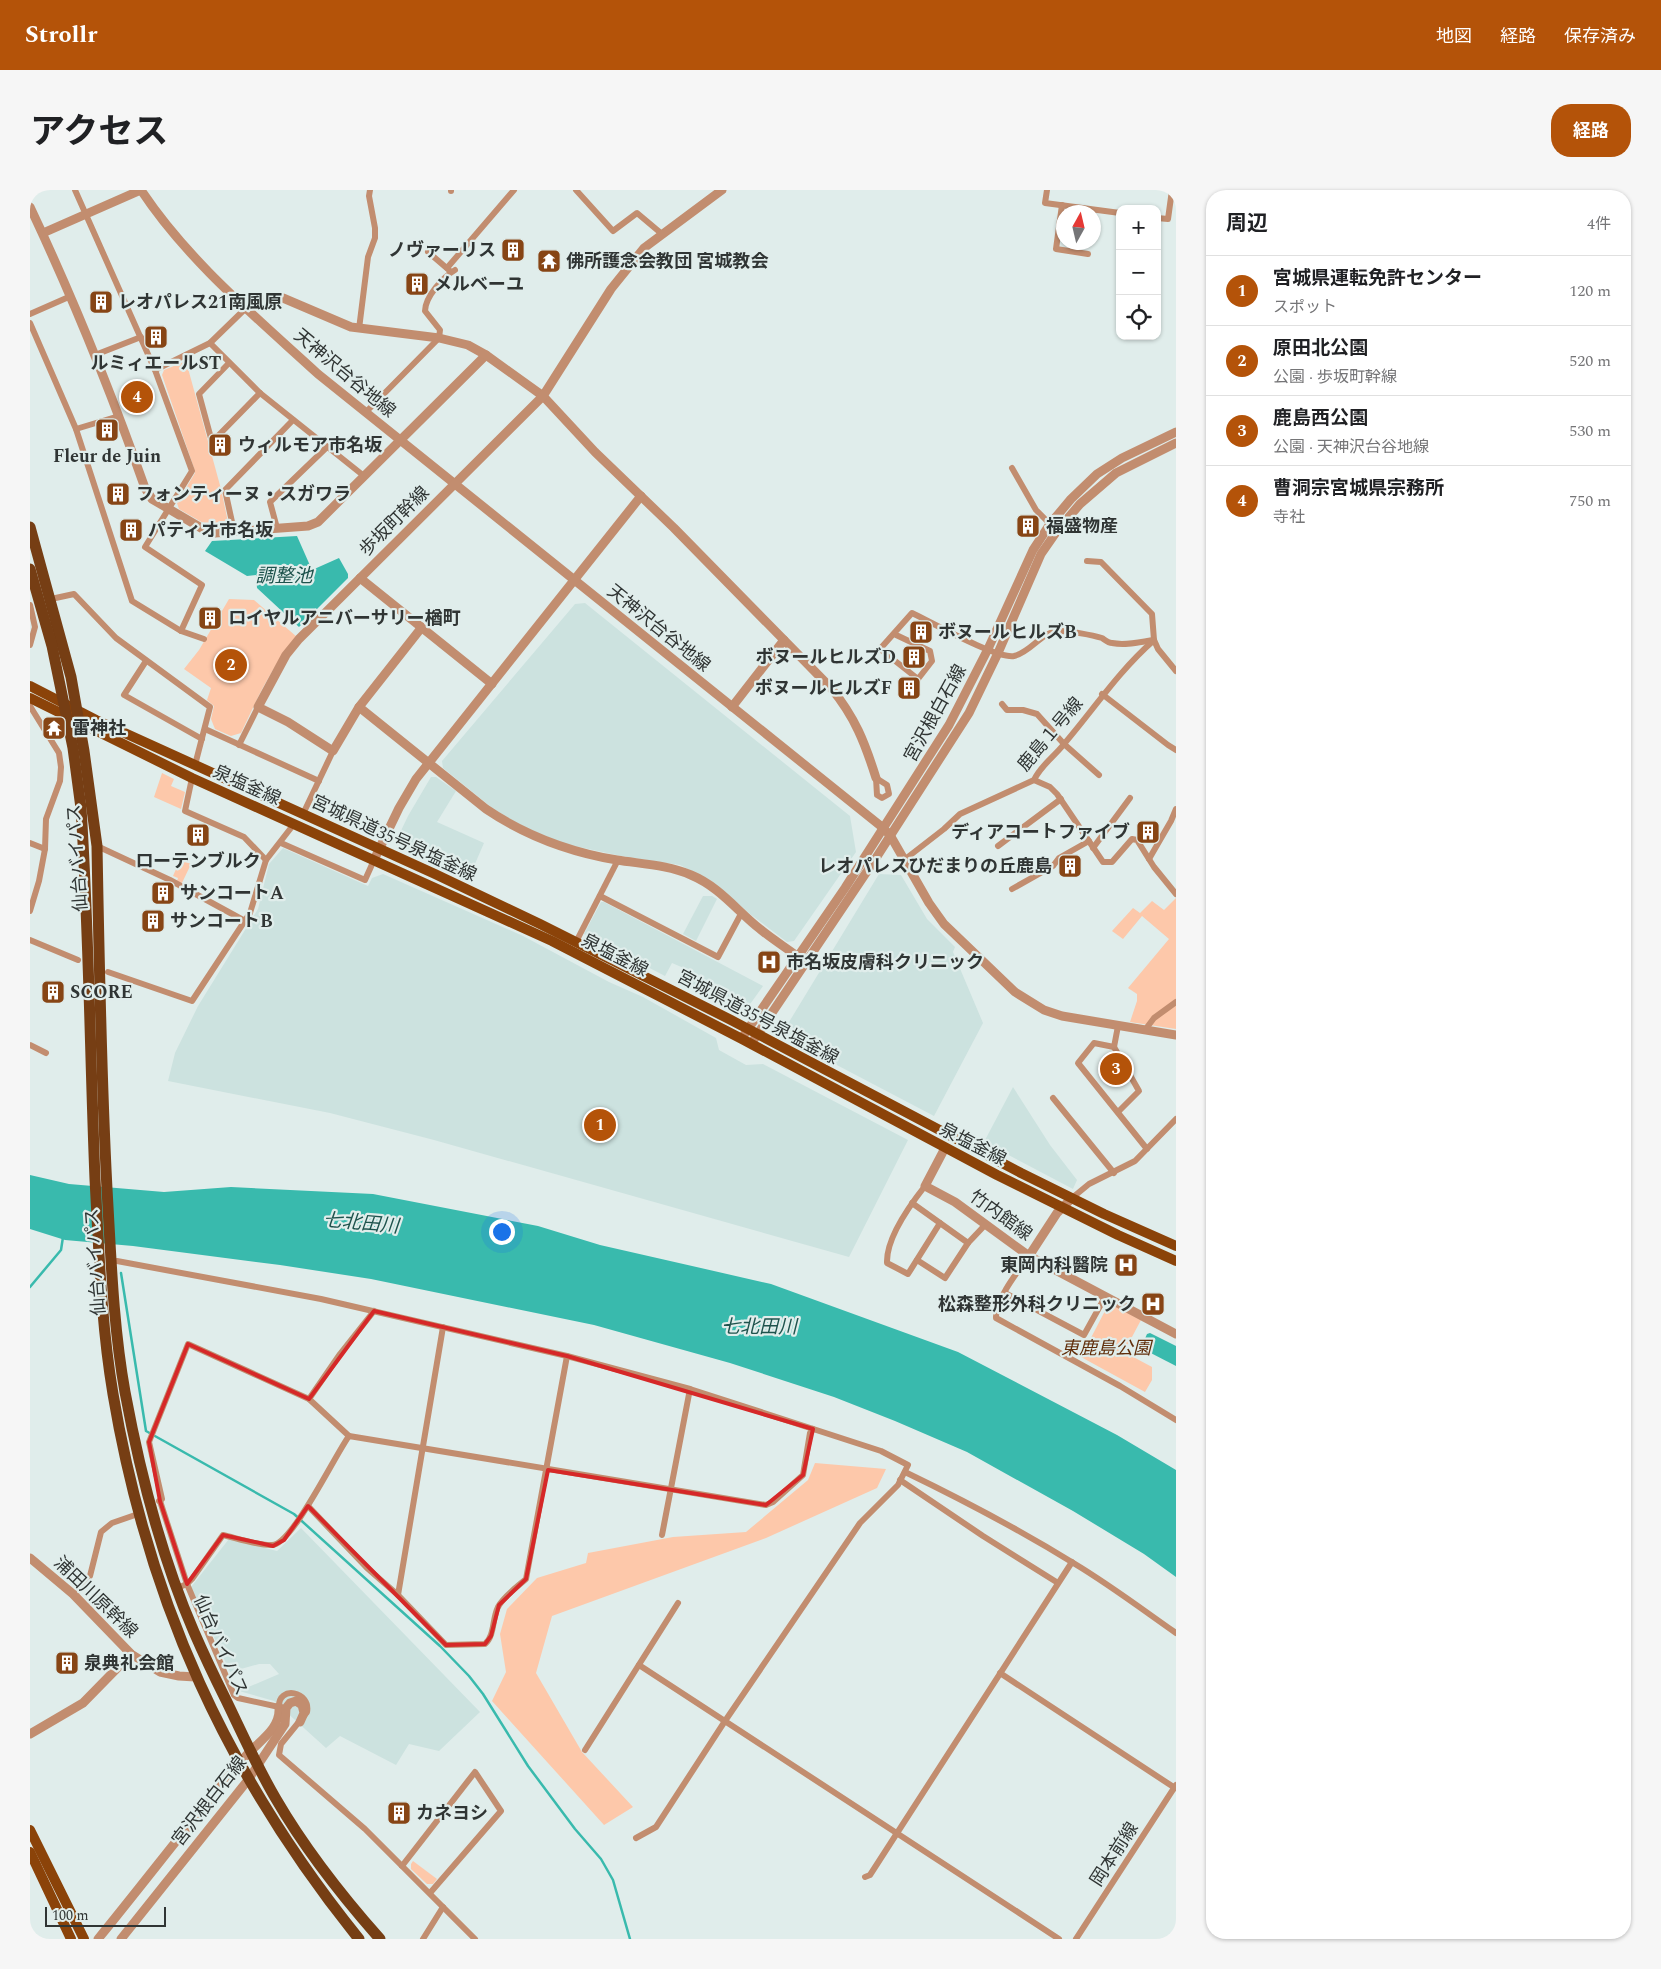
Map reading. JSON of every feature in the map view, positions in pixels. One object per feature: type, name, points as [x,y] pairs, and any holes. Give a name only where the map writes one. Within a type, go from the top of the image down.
[{"type":"highway","name":"仙台バイパス","points":[[30,527],[69,668],[97,846],[96,1085],[99,1267],[113,1394],[138,1514],[170,1614],[195,1676],[248,1780],[290,1847],[359,1939]]},
{"type":"highway","name":"仙台バイパス","points":[[30,569],[52,646],[73,748],[81,808],[96,1085],[125,1390],[155,1503],[182,1586],[193,1630],[238,1726],[276,1799],[304,1842],[360,1916],[380,1939]]},
{"type":"main road","name":"宮城県道35号泉塩釜線","points":[[30,686],[77,710],[435,874],[576,942],[1072,1198],[1176,1246]]},
{"type":"main road","name":"泉塩釜線","points":[[30,698],[192,778],[552,941],[747,1042],[945,1148],[1118,1235],[1176,1261]]},
{"type":"main road","points":[[30,1830],[84,1939]]},
{"type":"main road","points":[[30,1852],[71,1939]]},
{"type":"street","points":[[75,190],[155,370],[192,471],[146,547],[202,585],[181,630]]},
{"type":"street","points":[[43,233],[141,190]]},
{"type":"street","name":"天神沢台谷地線","points":[[141,190],[158,217],[183,245],[246,308],[318,374],[882,827],[890,835],[929,903],[944,924],[1015,992],[1044,1010],[1062,1016],[1176,1035]]},
{"type":"street","points":[[359,329],[368,257],[376,228],[369,196],[370,190]]},
{"type":"street","points":[[366,412],[439,338],[440,330],[425,311],[426,301],[514,190]]},
{"type":"street","points":[[576,190],[612,230],[637,213],[662,234]]},
{"type":"street","name":"歩坂町幹線","points":[[258,707],[278,670],[299,639],[543,396],[611,288],[644,248],[722,190]]},
{"type":"street","points":[[1047,190],[1045,203],[1062,205]]},
{"type":"street","points":[[1161,218],[1168,219],[1172,190]]},
{"type":"street","points":[[30,207],[71,296],[119,416],[145,488],[152,499],[208,532],[308,526],[318,522],[486,355]]},
{"type":"street","points":[[1101,210],[1116,212]]},
{"type":"street","points":[[1062,250],[1088,254]]},
{"type":"street","points":[[428,252],[451,270]]},
{"type":"street","points":[[30,314],[71,296]]},
{"type":"street","points":[[155,370],[210,344],[246,308],[265,299],[283,298],[335,322],[359,329],[439,338],[468,345],[486,355],[543,396],[595,452],[784,640],[845,705],[860,732],[876,778]]},
{"type":"street","points":[[30,323],[76,429],[132,601],[181,630],[204,639]]},
{"type":"street","points":[[95,355],[141,337]]},
{"type":"street","points":[[210,344],[260,393],[364,476]]},
{"type":"street","points":[[229,363],[199,394],[212,442],[260,393]]},
{"type":"street","points":[[76,429],[119,416]]},
{"type":"street","points":[[234,531],[225,490],[293,420]]},
{"type":"street","name":"宮沢根白石線","points":[[747,1042],[797,956],[845,888],[882,827],[924,767],[949,725],[988,649],[1032,550],[1054,527],[1071,499],[1098,474],[1122,458],[1176,432]]},
{"type":"street","points":[[752,1032],[876,858],[969,713],[1054,527],[1116,473],[1176,443]]},
{"type":"street","points":[[277,528],[270,502],[327,447]]},
{"type":"street","points":[[1012,468],[1036,510],[1054,527]]},
{"type":"street","points":[[280,843],[365,880],[407,794],[428,763],[641,496]]},
{"type":"street","points":[[1087,561],[1101,562],[1152,614],[1154,640],[1158,648],[1176,670]]},
{"type":"street","points":[[360,578],[492,684]]},
{"type":"street","points":[[51,599],[74,594],[116,638],[210,707],[195,765]]},
{"type":"street","points":[[30,605],[35,627],[30,646]]},
{"type":"street","points":[[894,634],[930,651],[932,661],[918,680],[880,649],[912,613],[988,649],[1013,656],[1024,652],[1051,633],[1060,631],[1101,638],[1112,643],[1130,644],[1154,640]]},
{"type":"street","points":[[303,814],[333,751],[358,707],[422,627]]},
{"type":"street","points":[[732,707],[784,640]]},
{"type":"street","name":"鹿島１号線","points":[[904,860],[960,814],[1034,780],[1038,772],[1064,744],[1131,660],[1154,640]]},
{"type":"street","points":[[146,661],[124,696],[202,739]]},
{"type":"street","points":[[1102,694],[1176,750]]},
{"type":"street","points":[[1002,704],[1007,710],[1023,710],[1037,714],[1064,744],[1099,775]]},
{"type":"street","points":[[30,706],[59,754],[61,767],[60,781],[46,819],[45,849],[39,881],[30,911]]},
{"type":"street","points":[[239,745],[258,707],[288,722],[333,751]]},
{"type":"street","points":[[358,707],[486,809],[508,824],[561,847],[618,860],[678,870],[694,876],[720,892],[759,928],[797,956]]},
{"type":"street","points":[[204,729],[319,781]]},
{"type":"street","points":[[192,778],[185,811],[244,837],[266,860]]},
{"type":"street","points":[[1034,780],[1050,787],[1061,799],[1104,862],[1112,862],[1132,839],[1137,840],[1176,894]]},
{"type":"street","points":[[1093,848],[1130,798]]},
{"type":"street","points":[[998,846],[1061,799]]},
{"type":"street","points":[[1149,859],[1171,822],[1176,809]]},
{"type":"street","points":[[108,972],[192,1001],[246,920],[250,913],[266,860],[294,824]]},
{"type":"street","points":[[1012,889],[1053,866],[1059,858],[1089,841]]},
{"type":"street","points":[[30,843],[45,849]]},
{"type":"street","points":[[97,846],[170,880],[246,920]]},
{"type":"street","points":[[576,942],[618,860]]},
{"type":"street","points":[[600,896],[718,957],[742,912]]},
{"type":"street","points":[[30,940],[78,960]]},
{"type":"street","points":[[1145,1030],[1154,1018],[1176,1002]]},
{"type":"street","points":[[1118,1026],[1114,1047],[1139,1091],[1118,1112]]},
{"type":"street","points":[[1114,1047],[1094,1043],[1078,1063],[1147,1149]]},
{"type":"street","points":[[30,1045],[46,1052]]},
{"type":"street","points":[[1052,1098],[1114,1173]]},
{"type":"street","points":[[1176,1119],[1135,1161],[1089,1184],[1062,1207],[1028,1256],[996,1311],[996,1318],[1002,1323],[1120,1386],[1175,1419],[1176,1410]]},
{"type":"street","points":[[940,1223],[908,1274],[887,1263],[887,1255],[904,1214],[925,1186],[945,1148]]},
{"type":"street","name":"竹内館線","points":[[925,1186],[955,1202],[1028,1256],[1176,1334]]},
{"type":"street","points":[[912,1203],[968,1243]]},
{"type":"street","points":[[917,1260],[945,1278],[968,1243],[986,1224]]},
{"type":"street","points":[[114,1264],[257,1286],[567,1356],[690,1389],[881,1451],[908,1465],[898,1484],[860,1523],[656,1826],[636,1838]]},
{"type":"street","points":[[1005,1293],[1084,1335],[1105,1297]]},
{"type":"street","points":[[309,1399],[340,1354],[374,1312]]},
{"type":"street","points":[[398,1595],[443,1327]]},
{"type":"street","points":[[155,1503],[162,1499],[149,1442],[188,1344],[309,1399],[349,1436],[766,1505],[773,1502],[803,1475],[810,1433],[813,1429]]},
{"type":"street","points":[[307,1508],[367,1568],[398,1595],[446,1645],[485,1644],[491,1636],[495,1613],[499,1605],[526,1579],[548,1470],[567,1356]]},
{"type":"street","points":[[662,1535],[690,1389]]},
{"type":"street","points":[[349,1436],[340,1447],[307,1508],[284,1540],[274,1546],[223,1535],[182,1586],[234,1695],[238,1698],[278,1707],[280,1699],[287,1693],[296,1693],[308,1703],[306,1715],[281,1744],[279,1755],[365,1829],[475,1939]]},
{"type":"street","points":[[905,1472],[957,1497],[1072,1562],[1176,1633]]},
{"type":"street","points":[[900,1480],[983,1536],[1058,1583]]},
{"type":"street","points":[[73,1594],[90,1576],[101,1532],[112,1523],[138,1514]]},
{"type":"street","name":"浦田川原幹線","points":[[30,1558],[73,1594],[131,1654],[160,1672],[180,1676],[195,1676]]},
{"type":"street","points":[[865,1877],[870,1875],[1072,1562]]},
{"type":"street","points":[[585,1750],[678,1603]]},
{"type":"street","points":[[30,1734],[83,1703],[131,1654]]},
{"type":"street","points":[[639,1665],[1060,1939]]},
{"type":"street","points":[[1000,1673],[1175,1786]]},
{"type":"street","name":"宮沢根白石線","points":[[121,1939],[248,1780],[285,1724],[286,1708],[290,1703],[296,1701],[302,1704],[304,1713],[300,1722]]},
{"type":"street","name":"宮沢根白石線","points":[[98,1939],[240,1763],[276,1724],[279,1714],[278,1707]]},
{"type":"street","points":[[402,1866],[475,1772],[501,1811],[430,1893]]},
{"type":"street","name":"岡本前線","points":[[1076,1939],[1175,1786]]},
{"type":"street","points":[[423,1939],[443,1907]]},
{"type":"highlighted area","points":[[374,1311],[567,1356],[813,1429],[803,1475],[766,1505],[548,1470],[526,1579],[499,1605],[491,1636],[485,1644],[446,1645],[308,1506],[284,1540],[273,1546],[223,1535],[187,1584],[160,1501],[149,1442],[188,1344],[309,1399]]},
{"type":"shaded area","points":[[585,603],[850,816],[856,852],[794,941],[787,942],[750,914],[713,882],[680,865],[621,856],[565,844],[521,826],[491,807],[443,768],[442,761],[575,604]]},
{"type":"shaded area","points":[[431,777],[436,777],[456,791],[437,822],[484,843],[468,880],[401,848],[397,839]]},
{"type":"shaded area","points":[[283,848],[368,886],[372,878],[383,874],[523,936],[609,982],[643,997],[716,1038],[719,1050],[746,1065],[763,1064],[908,1140],[849,1257],[434,1140],[330,1113],[168,1081],[175,1053],[198,1006],[258,909],[269,864]]},
{"type":"shaded area","points":[[879,874],[901,875],[927,919],[955,947],[953,952],[983,1023],[934,1116],[791,1041],[786,1027]]},
{"type":"shaded area","points":[[703,896],[712,896],[717,899],[696,941],[683,934]]},
{"type":"shaded area","points":[[601,902],[763,986],[748,1007],[733,1010],[679,983],[686,969],[672,963],[665,976],[584,934]]},
{"type":"shaded area","points":[[1013,1087],[1050,1145],[1077,1180],[1073,1189],[984,1142]]},
{"type":"shaded area","points":[[301,1528],[480,1712],[439,1751],[409,1744],[396,1765],[340,1736],[326,1748],[274,1701],[239,1691],[279,1674],[270,1664],[259,1664],[230,1672],[191,1587],[229,1539],[277,1551]]},
{"type":"green space","points":[[186,361],[221,489],[228,522],[225,527],[210,527],[179,509],[177,503],[195,473],[162,375],[164,370]]},
{"type":"green space","points":[[229,599],[254,600],[297,637],[280,659],[259,695],[241,733],[231,736],[215,729],[211,719],[214,706],[207,700],[211,688],[184,669],[199,650]]},
{"type":"green space","points":[[162,773],[174,779],[171,786],[185,792],[181,809],[154,797]]},
{"type":"green space","points":[[180,860],[191,864],[182,883],[173,876]]},
{"type":"green space","points":[[1176,898],[1176,1029],[1130,1022],[1137,1001],[1137,994],[1128,988],[1169,939],[1142,916],[1123,939],[1112,931],[1133,908],[1140,913],[1152,901],[1164,910]]},
{"type":"green space","points":[[1115,1055],[1126,1074],[1118,1079],[1105,1063]]},
{"type":"green space","name":"東鹿島公園","points":[[1113,1305],[1141,1320],[1124,1352],[1152,1367],[1152,1380],[1145,1392],[1081,1357],[1107,1307]]},
{"type":"green space","points":[[815,1463],[886,1469],[877,1488],[766,1538],[552,1616],[536,1673],[582,1752],[633,1807],[604,1825],[492,1701],[506,1672],[500,1634],[507,1609],[537,1578],[586,1563],[588,1553],[673,1537],[746,1532],[808,1480]]},
{"type":"green space","points":[[413,1861],[437,1879],[433,1884],[427,1884],[411,1869]]},
{"type":"water","name":"調整池","points":[[297,536],[312,570],[339,558],[348,574],[348,578],[299,627],[257,588],[256,575],[247,576],[205,551],[212,541]]},
{"type":"water","name":"七北田川","points":[[30,1175],[69,1184],[164,1192],[231,1187],[373,1194],[538,1226],[600,1245],[771,1284],[958,1352],[1117,1435],[1176,1470],[1176,1577],[1144,1554],[1073,1511],[967,1452],[834,1397],[730,1363],[594,1325],[371,1279],[133,1246],[65,1240],[30,1229]]},
{"type":"water","points":[[1150,1333],[1176,1346],[1176,1366],[1141,1348],[1147,1334]]},
{"type":"waterway","points":[[30,1287],[61,1250],[63,1237]]},
{"type":"waterway","points":[[121,1273],[146,1431],[294,1514],[440,1646],[469,1676],[483,1694],[528,1766],[575,1829],[601,1859],[613,1880],[630,1939]]},
{"type":"place","name":"ノヴァーリス","points":[[513,250]]},
{"type":"place","name":"佛所護念会教団 宮城教会","points":[[549,261]]},
{"type":"place","name":"メルベーユ","points":[[417,284]]},
{"type":"place","name":"レオパレス21南風原","points":[[101,302]]},
{"type":"place","name":"ルミィエールST","points":[[156,337]]},
{"type":"place","name":"曹洞宗宮城県宗務所","points":[[137,397]]},
{"type":"place","name":"Fleur de Juin","points":[[107,430]]},
{"type":"place","name":"ウィルモア市名坂","points":[[220,445]]},
{"type":"place","name":"フォンティーヌ・スガワラ","points":[[118,494]]},
{"type":"place","name":"福盛物産","points":[[1028,526]]},
{"type":"place","name":"パティオ市名坂","points":[[131,530]]},
{"type":"place","name":"ロイヤルアニバーサリー楢町","points":[[210,618]]},
{"type":"place","name":"ボヌールヒルズB","points":[[921,632]]},
{"type":"place","name":"ボヌールヒルズD","points":[[914,657]]},
{"type":"place","name":"原田北公園","points":[[231,665]]},
{"type":"place","name":"ボヌールヒルズF","points":[[909,688]]},
{"type":"place","name":"雷神社","points":[[54,728]]},
{"type":"place","name":"ディアコートファイブ","points":[[1148,832]]},
{"type":"place","name":"ローテンブルク","points":[[198,835]]},
{"type":"place","name":"レオパレスひだまりの丘鹿島","points":[[1070,866]]},
{"type":"place","name":"サンコートA","points":[[163,893]]},
{"type":"place","name":"サンコートB","points":[[153,921]]},
{"type":"place","name":"市名坂皮膚科クリニック","points":[[769,962]]},
{"type":"place","name":"SCORE","points":[[53,992]]},
{"type":"place","name":"鹿島西公園","points":[[1116,1069]]},
{"type":"place","name":"宮城県運転免許センター","points":[[600,1125]]},
{"type":"place","name":"東岡内科醫院","points":[[1126,1265]]},
{"type":"place","name":"松森整形外科クリニック","points":[[1153,1304]]},
{"type":"place","name":"泉典礼会館","points":[[67,1663]]},
{"type":"place","name":"カネヨシ","points":[[399,1813]]}]
